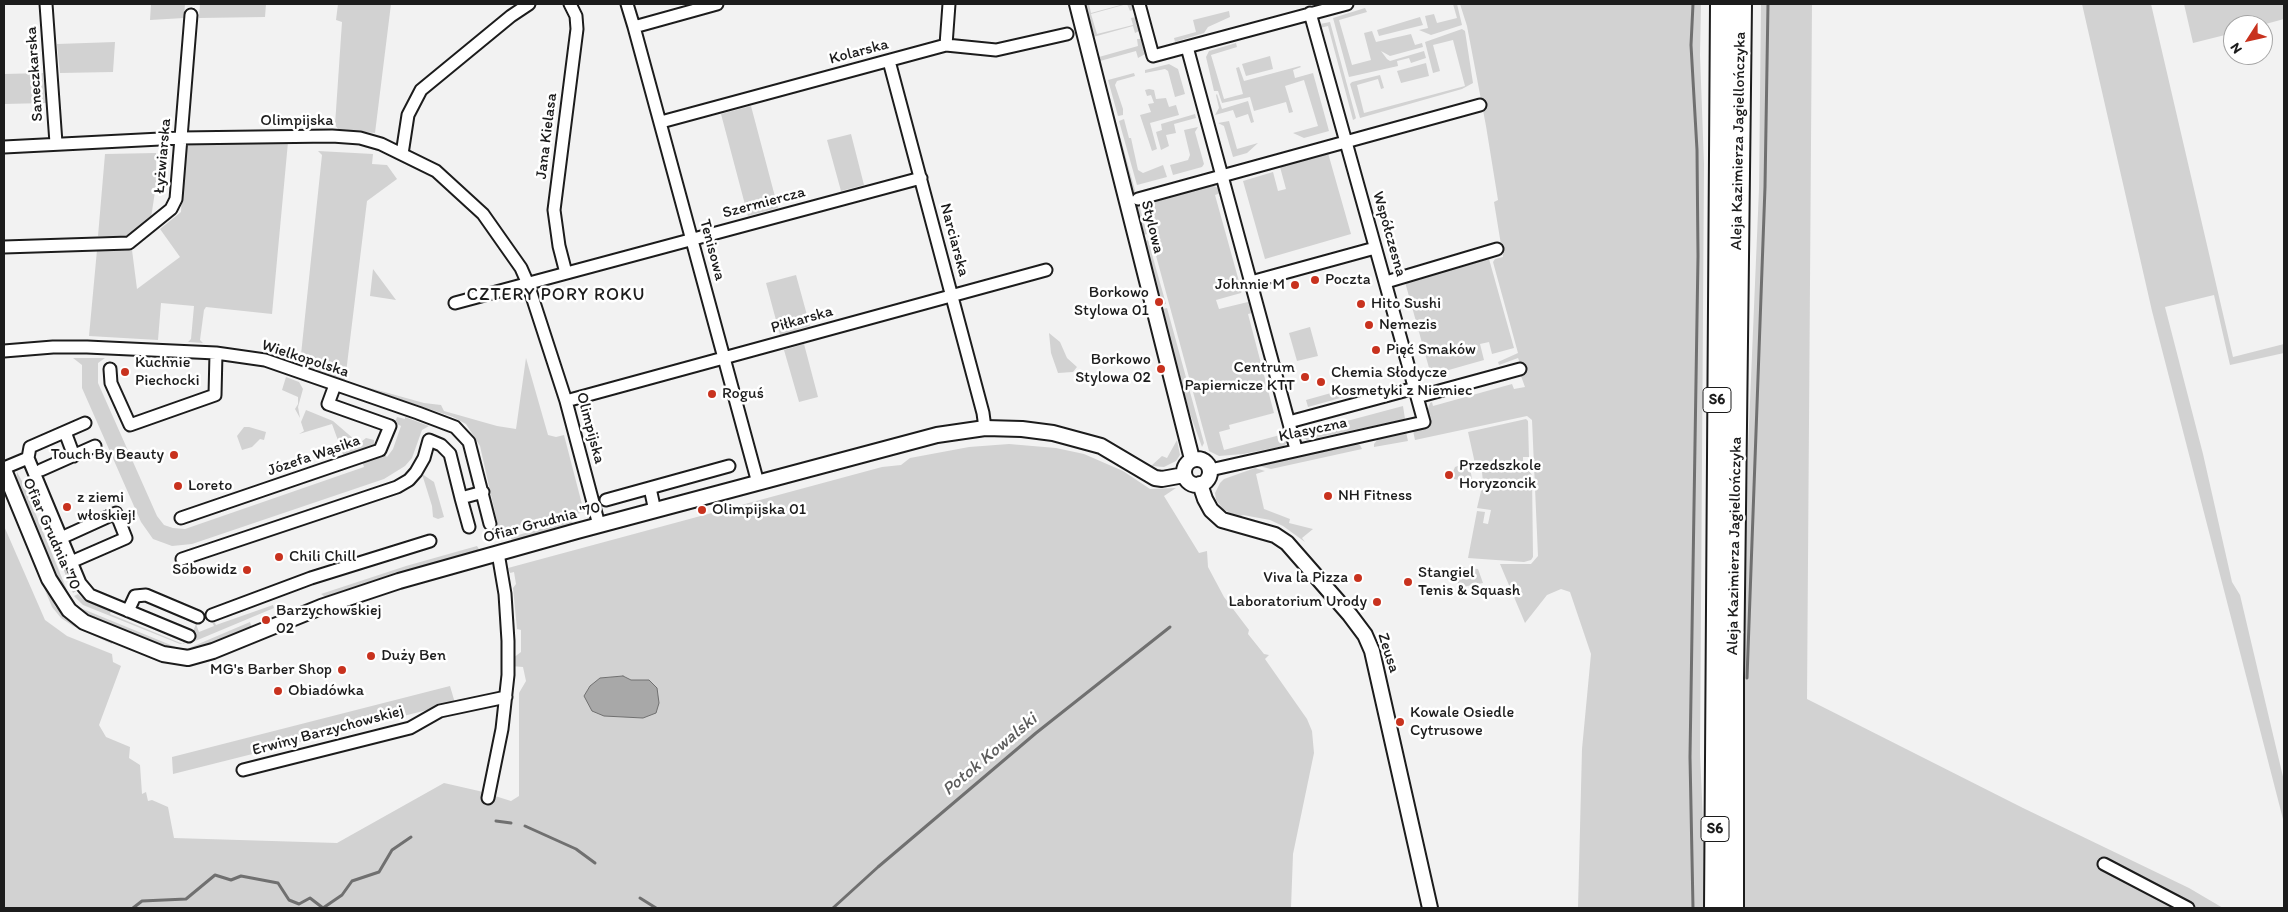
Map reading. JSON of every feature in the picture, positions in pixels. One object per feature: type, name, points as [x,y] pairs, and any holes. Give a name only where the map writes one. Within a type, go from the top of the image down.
[{"type":"highway","name":"Aleja Kazimierza Jagiellończyka","points":[[1714,908],[1721,4]]},
{"type":"highway","name":"Aleja Kazimierza Jagiellończyka","points":[[1733,908],[1733,678],[1741,4]]},
{"type":"street","name":"Saneczkarska","points":[[46,4],[56,143]]},
{"type":"street","points":[[402,154],[408,115],[422,90],[511,16],[529,4]]},
{"type":"street","name":"Jana Kielasa","points":[[566,273],[559,246],[554,210],[577,29],[576,16],[570,4]]},
{"type":"street","name":"Tenisowa","points":[[627,4],[758,483]]},
{"type":"street","points":[[634,26],[717,4]]},
{"type":"street","points":[[946,45],[950,4]]},
{"type":"street","name":"Stylowa","points":[[1077,4],[1192,459]]},
{"type":"street","points":[[1139,4],[1153,56],[1346,4]]},
{"type":"street","name":"Współczesna","points":[[1310,13],[1424,422]]},
{"type":"street","name":"Łyżwiarska","points":[[4,247],[129,243],[174,204],[191,14]]},
{"type":"street","name":"Kolarska","points":[[660,122],[946,45],[1004,49],[1067,34]]},
{"type":"street","points":[[1187,47],[1296,449]]},
{"type":"street","name":"Narciarska","points":[[889,61],[984,414],[985,428]]},
{"type":"street","points":[[1138,199],[1480,105]]},
{"type":"street","name":"Olimpijska","points":[[4,147],[180,138],[360,138],[402,154],[436,172],[474,204],[490,223],[521,268],[566,400],[599,525]]},
{"type":"street","name":"Szermiercza","points":[[528,284],[921,178]]},
{"type":"street","points":[[1251,282],[1375,248]]},
{"type":"street","points":[[1386,282],[1497,249]]},
{"type":"street","name":"Piłkarska","points":[[566,400],[1046,270]]},
{"type":"street","points":[[455,303],[528,284]]},
{"type":"street","name":"Wielkopolska","points":[[4,351],[53,347],[87,347],[216,353],[264,360],[455,427],[469,442],[490,524]]},
{"type":"street","points":[[110,369],[111,383],[130,425],[215,395],[216,353]]},
{"type":"street","points":[[1289,422],[1520,369]]},
{"type":"street","name":"Józefa Wąsika","points":[[181,518],[380,450],[390,426],[328,404],[335,385]]},
{"type":"street","name":"Klasyczna","points":[[1210,470],[1296,449],[1424,422]]},
{"type":"street","points":[[85,423],[30,447],[28,458],[80,584],[90,595],[189,636]]},
{"type":"street","name":"Ofiar Grudnia '70","points":[[4,469],[49,579],[69,610],[84,622],[163,654],[180,657],[200,656],[330,603],[399,581],[599,525],[937,436],[985,428],[1022,429],[1083,440],[1101,446],[1155,478],[1162,479],[1184,475]]},
{"type":"street","points":[[65,432],[74,456]]},
{"type":"street","points":[[182,559],[409,480],[424,458],[429,440],[441,445],[450,454],[469,527]]},
{"type":"street","points":[[41,470],[95,446]]},
{"type":"street","points":[[4,469],[28,458]]},
{"type":"street","points":[[1192,459],[1203,460],[1210,470],[1208,479],[1200,484],[1190,483],[1184,475],[1185,466],[1192,459]]},
{"type":"street","points":[[606,500],[729,466]]},
{"type":"street","name":"Zeusa","points":[[1200,484],[1204,499],[1211,510],[1222,520],[1275,534],[1287,543],[1365,635],[1372,651],[1430,908]]},
{"type":"street","points":[[650,488],[655,511]]},
{"type":"street","points":[[461,498],[483,492]]},
{"type":"street","points":[[60,538],[116,513],[126,538],[71,562]]},
{"type":"street","points":[[212,615],[311,578],[430,541]]},
{"type":"street","points":[[488,798],[502,730],[506,697],[508,641],[504,590],[498,553]]},
{"type":"street","points":[[128,611],[135,596],[146,595],[198,617]]},
{"type":"street","name":"Erwiny Barzychowskiej","points":[[244,770],[410,728],[440,711],[506,697]]},
{"type":"street","points":[[2104,864],[2188,908]]},
{"type":"shaded area","points":[[151,4],[185,4],[184,18],[150,20]]},
{"type":"shaded area","points":[[200,4],[266,4],[265,17],[199,18]]},
{"type":"shaded area","points":[[338,4],[391,4],[375,133],[339,130],[335,125],[342,22],[336,20]]},
{"type":"shaded area","points":[[1082,4],[1089,4],[1091,13],[1127,4],[1091,14],[1097,34],[1133,25],[1131,18],[1139,18],[1141,30],[1135,33],[1133,26],[1093,37],[1099,57],[1138,46],[1137,39],[1143,39],[1147,53],[1138,58],[1136,51],[1100,61],[1100,68]]},
{"type":"shaded area","points":[[1127,4],[1136,4],[1135,9],[1130,11]]},
{"type":"shaded area","points":[[1453,4],[1457,4],[1462,25],[1431,35],[1419,30],[1428,28],[1425,16],[1434,14],[1437,23],[1457,18]]},
{"type":"shaded area","points":[[1460,4],[1701,4],[1700,55],[1704,164],[1700,754],[1704,843],[1704,908],[1578,908],[1582,749],[1591,654],[1570,592],[1561,589],[1547,595],[1525,623],[1500,564],[1531,564],[1538,556],[1532,420],[1527,416],[1415,440],[1413,431],[1430,427],[1425,410],[1428,409],[1432,402],[1433,406],[1512,384],[1514,389],[1525,387],[1521,376],[1510,377],[1524,373],[1518,358],[1499,365],[1498,362],[1518,353],[1493,262],[1495,259],[1503,257],[1494,202],[1498,200],[1467,26]]},
{"type":"shaded area","points":[[1761,4],[1812,4],[1807,699],[2023,808],[2189,888],[2223,908],[1741,908],[1742,680],[1748,449],[1759,189]]},
{"type":"shaded area","points":[[2082,4],[2151,4],[2233,357],[2284,344],[2284,353],[2230,365],[2214,295],[2165,307],[2203,454],[2232,582],[2240,595],[2284,781],[2284,823],[2152,311]]},
{"type":"shaded area","points":[[2184,4],[2284,4],[2284,19],[2273,22],[2273,15],[2223,15],[2223,36],[2193,43]]},
{"type":"shaded area","points":[[1365,8],[1367,12],[1339,20],[1352,65],[1371,60],[1364,33],[1372,31],[1376,42],[1411,34],[1415,45],[1422,43],[1423,47],[1390,56],[1381,51],[1390,61],[1424,51],[1426,58],[1411,63],[1409,58],[1397,61],[1398,66],[1349,77],[1333,18]]},
{"type":"shaded area","points":[[1229,11],[1230,17],[1208,27],[1204,33],[1175,42],[1174,38],[1196,32],[1193,20]]},
{"type":"shaded area","points":[[1420,17],[1423,25],[1379,36],[1377,30]]},
{"type":"shaded area","points":[[1330,22],[1356,118],[1353,120],[1328,26],[1320,28],[1320,24]]},
{"type":"shaded area","points":[[1462,29],[1465,31],[1473,83],[1462,89],[1360,118],[1350,84],[1352,82],[1380,75],[1384,88],[1381,89],[1378,79],[1357,85],[1364,113],[1465,86],[1453,40],[1433,45],[1440,71],[1433,73],[1425,42]]},
{"type":"shaded area","points":[[115,42],[113,72],[60,73],[57,44]]},
{"type":"shaded area","points":[[1236,43],[1237,47],[1211,55],[1224,99],[1243,94],[1236,68],[1239,67],[1244,81],[1300,66],[1293,70],[1295,78],[1313,73],[1329,131],[1304,138],[1293,133],[1318,126],[1304,80],[1285,86],[1293,112],[1289,113],[1286,102],[1254,111],[1250,97],[1222,103],[1218,91],[1214,91],[1206,57],[1209,51]]},
{"type":"shaded area","points":[[1270,56],[1273,69],[1246,76],[1242,64]]},
{"type":"shaded area","points":[[1426,63],[1429,76],[1401,83],[1397,71]]},
{"type":"shaded area","points":[[1169,64],[1178,69],[1185,94],[1175,97],[1168,71],[1165,69],[1145,73],[1145,70]]},
{"type":"shaded area","points":[[43,73],[46,103],[4,104],[4,74]]},
{"type":"shaded area","points":[[1134,73],[1135,76],[1117,81],[1115,85],[1123,109],[1123,115],[1118,116],[1108,80]]},
{"type":"shaded area","points":[[1104,78],[1147,234],[1140,236],[1100,79]]},
{"type":"shaded area","points":[[1145,90],[1154,90],[1156,99],[1166,98],[1169,107],[1176,105],[1179,115],[1150,123],[1157,149],[1152,151],[1140,115],[1151,112],[1148,104],[1154,103],[1151,95],[1147,96]]},
{"type":"shaded area","points":[[1217,94],[1222,109],[1248,101],[1254,122],[1251,123],[1248,114],[1236,118],[1233,110],[1215,115],[1219,108]]},
{"type":"shaded area","points":[[751,106],[778,208],[748,216],[721,114]]},
{"type":"shaded area","points":[[1195,114],[1196,118],[1174,124],[1176,133],[1166,135],[1169,146],[1161,150],[1156,132],[1162,130],[1161,124]]},
{"type":"shaded area","points":[[1124,119],[1129,138],[1131,138],[1138,170],[1143,173],[1163,165],[1167,177],[1137,185],[1119,121]]},
{"type":"shaded area","points":[[1229,121],[1237,149],[1258,143],[1247,153],[1233,157],[1224,126],[1218,123]]},
{"type":"shaded area","points":[[1198,127],[1195,132],[1204,164],[1202,167],[1173,175],[1170,165],[1188,160],[1190,155],[1184,130]]},
{"type":"shaded area","points":[[851,134],[864,185],[841,191],[827,140]]},
{"type":"shaded area","points":[[288,142],[272,314],[206,307],[200,340],[203,343],[188,342],[191,339],[194,306],[161,303],[158,340],[89,336],[97,250],[132,250],[137,289],[180,257],[160,229],[181,212],[184,144]]},
{"type":"shaded area","points":[[318,151],[373,154],[372,164],[387,165],[397,179],[367,201],[345,381],[300,364],[322,155]]},
{"type":"shaded area","points":[[156,153],[156,185],[151,218],[127,236],[98,236],[105,154]]},
{"type":"shaded area","points":[[1328,153],[1351,234],[1265,259],[1243,181],[1273,172],[1278,191],[1286,189],[1280,167]]},
{"type":"shaded area","points":[[1212,185],[1220,189],[1221,193],[1215,195],[1240,285],[1247,283],[1241,293],[1216,300],[1219,309],[1248,302],[1256,312],[1248,314],[1274,413],[1229,425],[1230,429],[1219,432],[1224,450],[1280,435],[1279,431],[1285,432],[1288,441],[1284,446],[1243,454],[1219,456],[1209,451],[1142,204]]},
{"type":"shaded area","points":[[1148,240],[1166,304],[1161,305],[1159,298],[1156,298],[1141,242]]},
{"type":"shaded area","points":[[1489,259],[1514,348],[1492,354],[1489,342],[1480,344],[1484,360],[1431,375],[1405,282]]},
{"type":"shaded area","points":[[373,269],[396,300],[370,296]]},
{"type":"shaded area","points":[[796,275],[810,326],[780,335],[766,283]]},
{"type":"shaded area","points":[[1167,308],[1204,443],[1202,447],[1189,411],[1167,327],[1165,327],[1158,310]]},
{"type":"shaded area","points":[[1310,327],[1318,356],[1297,361],[1289,333]]},
{"type":"shaded area","points":[[1049,333],[1060,342],[1067,358],[1077,367],[1073,372],[1058,373],[1051,353]]},
{"type":"shaded area","points":[[804,344],[818,397],[799,402],[784,350]]},
{"type":"shaded area","points":[[73,358],[105,358],[98,363],[98,383],[157,516],[164,525],[173,528],[185,529],[364,467],[362,461],[382,452],[387,457],[393,449],[401,426],[395,423],[397,417],[405,419],[405,417],[429,426],[422,430],[412,458],[405,466],[384,479],[192,544],[172,546],[153,539],[141,522],[82,388],[82,365]]},
{"type":"shaded area","points":[[526,358],[548,435],[556,437],[564,435],[584,512],[500,535],[480,446],[466,424],[453,417],[345,381],[424,403],[441,405],[444,411],[497,426],[516,429]]},
{"type":"shaded area","points":[[286,377],[299,382],[303,389],[298,407],[300,418],[295,409],[298,404],[298,397],[282,390]]},
{"type":"shaded area","points":[[1356,386],[1358,393],[1308,407],[1306,400]]},
{"type":"shaded area","points":[[1403,406],[1405,419],[1307,440],[1302,437],[1302,433]]},
{"type":"shaded area","points":[[306,410],[333,421],[355,440],[361,442],[366,438],[374,440],[374,448],[344,457],[332,424],[299,434],[304,431],[301,422]]},
{"type":"shaded area","points":[[1526,419],[1528,421],[1529,457],[1523,457],[1523,463],[1530,466],[1476,468],[1468,432]]},
{"type":"shaded area","points":[[244,427],[266,432],[264,440],[260,439],[252,447],[242,450],[237,436]]},
{"type":"shaded area","points":[[1406,432],[1408,441],[1374,447],[1378,439]]},
{"type":"shaded area","points":[[1177,440],[1180,455],[1176,461],[1164,467],[1151,466],[1162,456],[1167,458]]},
{"type":"shaded area","points":[[1355,443],[1360,445],[1362,449],[1271,469],[1255,465]]},
{"type":"shaded area","points":[[1009,444],[1056,448],[1084,454],[1123,471],[1150,489],[1176,488],[1164,496],[1199,553],[1207,551],[1208,567],[1224,597],[1249,630],[1248,634],[1264,654],[1269,655],[1265,659],[1307,719],[1312,731],[1314,753],[1293,854],[1291,908],[4,908],[4,526],[45,620],[67,636],[112,654],[113,662],[121,666],[99,725],[106,737],[130,747],[129,758],[140,765],[142,794],[146,792],[148,801],[152,800],[168,807],[174,838],[337,843],[444,783],[511,801],[519,796],[519,693],[526,681],[523,667],[511,666],[513,658],[521,652],[521,630],[517,629],[513,588],[516,584],[514,572],[510,573],[508,568],[882,467],[901,465],[910,458],[969,447]],"holes":[[[623,676],[631,680],[649,680],[643,718],[625,716],[600,678]]]},
{"type":"shaded area","points":[[1469,462],[1472,479],[1468,482],[1454,479],[1452,474],[1455,467]]},
{"type":"shaded area","points":[[1255,468],[1265,471],[1256,474],[1264,509],[1290,519],[1289,523],[1313,529],[1302,538],[1305,542],[1283,526],[1270,520],[1243,515],[1239,517],[1230,513],[1223,509],[1216,500],[1215,493],[1224,479]]},
{"type":"shaded area","points":[[1528,469],[1532,475],[1533,557],[1531,560],[1524,562],[1468,558],[1477,511],[1485,512],[1483,523],[1488,524],[1491,510],[1477,508],[1483,483],[1482,472]]},
{"type":"shaded area","points":[[17,472],[71,600],[78,607],[178,648],[189,648],[250,622],[252,628],[204,648],[172,651],[87,617],[79,612],[62,592],[16,482]]},
{"type":"shaded area","points":[[422,474],[434,482],[444,517],[438,519],[433,517],[432,506]]},
{"type":"shaded area","points":[[4,484],[55,606],[68,620],[113,641],[112,644],[73,626],[61,618],[52,607],[4,491]]},
{"type":"shaded area","points":[[38,501],[76,591],[73,593],[36,502]]},
{"type":"shaded area","points":[[572,520],[573,526],[512,543],[511,537]]},
{"type":"shaded area","points":[[477,546],[480,551],[408,571],[330,597],[325,597],[321,594],[406,566]]},
{"type":"shaded area","points":[[1460,567],[1478,569],[1483,583],[1457,588]]},
{"type":"shaded area","points":[[78,594],[82,598],[111,611],[110,614],[183,644],[83,605],[74,596]]},
{"type":"shaded area","points":[[273,605],[274,608],[188,644],[196,624],[199,632],[214,626],[212,622],[214,621],[216,625]]},
{"type":"shaded area","points":[[623,676],[631,680],[649,680],[657,688],[659,703],[656,713],[643,718],[604,716],[592,711],[584,696],[590,686],[600,678]]},
{"type":"shaded area","points":[[450,686],[455,703],[173,774],[172,757]]},
{"type":"waterway","points":[[1693,4],[1691,45],[1697,150],[1698,256],[1690,757],[1693,908]]},
{"type":"waterway","points":[[1747,678],[1765,187],[1768,4]]},
{"type":"waterway","name":"Potok Kowalski","points":[[833,908],[878,867],[1036,733],[1170,627]]},
{"type":"waterway","name":"Potok Kowalski","points":[[496,821],[511,823]]},
{"type":"waterway","name":"Potok Kowalski","points":[[525,826],[576,849],[595,863]]},
{"type":"waterway","name":"Potok Kowalski","points":[[133,908],[142,901],[186,899],[215,875],[231,880],[241,876],[278,883],[289,900],[299,904],[310,898],[323,908],[342,895],[352,881],[379,872],[392,850],[411,837]]},
{"type":"waterway","name":"Potok Kowalski","points":[[640,898],[656,908]]},
{"type":"place","name":"Poczta","points":[[1315,280]]},
{"type":"place","name":"Johnnie M","points":[[1295,285]]},
{"type":"place","name":"Borkowo Stylowa 01","points":[[1159,302]]},
{"type":"place","name":"Hito Sushi","points":[[1361,304]]},
{"type":"place","name":"Nemezis","points":[[1369,325]]},
{"type":"place","name":"Pięć Smaków","points":[[1376,350]]},
{"type":"place","name":"Borkowo Stylowa 02","points":[[1161,369]]},
{"type":"place","name":"Kuchnie Piechocki","points":[[125,372]]},
{"type":"place","name":"Centrum Papiernicze KTT","points":[[1305,377]]},
{"type":"place","name":"Chemia Słodycze Kosmetyki z Niemiec","points":[[1321,382]]},
{"type":"place","name":"Roguś","points":[[712,394]]},
{"type":"place","name":"Touch By Beauty","points":[[174,455]]},
{"type":"place","name":"Przedszkole Horyzoncik","points":[[1449,475]]},
{"type":"place","name":"Loreto","points":[[178,486]]},
{"type":"place","name":"NH Fitness","points":[[1328,496]]},
{"type":"place","name":"z ziemi włoskiej!","points":[[67,507]]},
{"type":"place","name":"Olimpijska 01","points":[[702,510]]},
{"type":"place","name":"Chili Chill","points":[[279,557]]},
{"type":"place","name":"Sobowidz","points":[[247,570]]},
{"type":"place","name":"Viva la Pizza","points":[[1358,578]]},
{"type":"place","name":"Stangiel Tenis & Squash","points":[[1408,582]]},
{"type":"place","name":"Laboratorium Urody","points":[[1377,602]]},
{"type":"place","name":"Barzychowskiej 02","points":[[266,620]]},
{"type":"place","name":"Duży Ben","points":[[371,656]]},
{"type":"place","name":"MG's Barber Shop","points":[[342,670]]},
{"type":"place","name":"Obiadówka","points":[[278,691]]},
{"type":"place","name":"Kowale Osiedle Cytrusowe","points":[[1400,722]]},
{"type":"district","name":"CZTERY PORY ROKU","points":[[556,295]]}]
